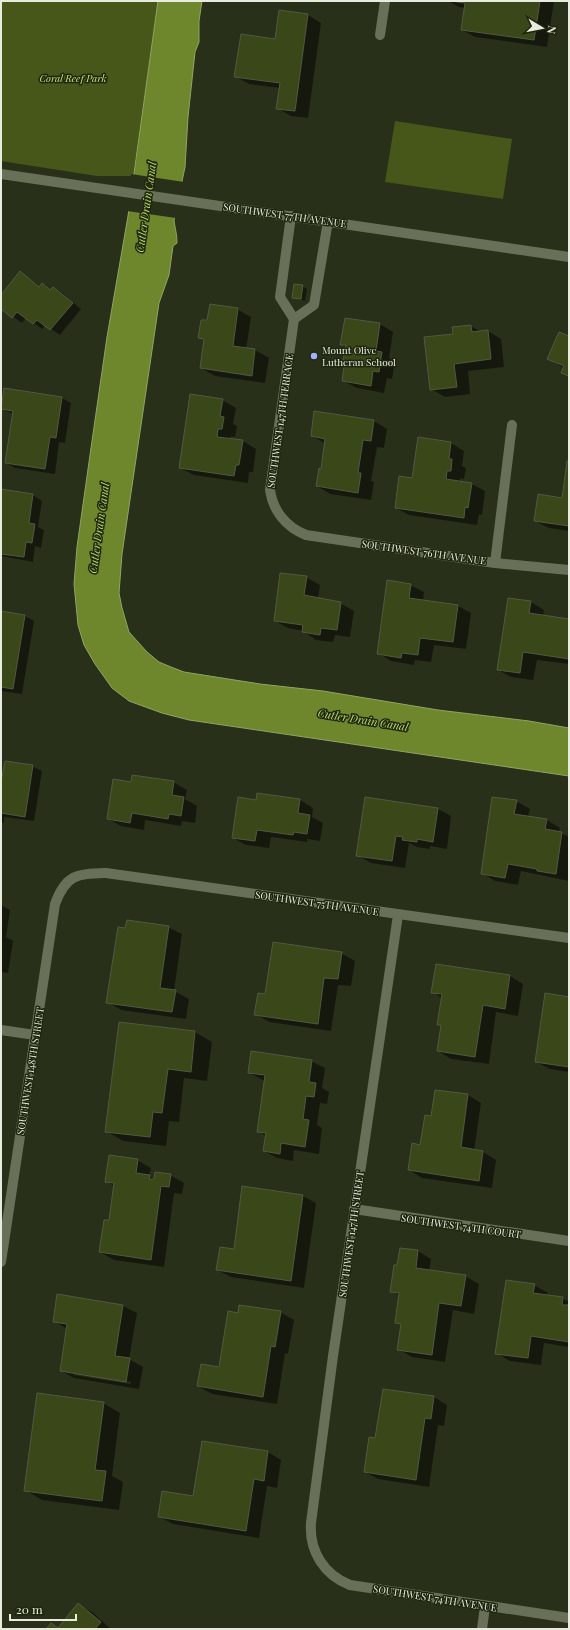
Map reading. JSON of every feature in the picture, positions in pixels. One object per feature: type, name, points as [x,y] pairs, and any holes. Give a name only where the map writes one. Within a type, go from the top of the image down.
[{"type":"street","points":[[380,35],[385,1]]},
{"type":"street","name":"SOUTHWEST 77TH AVENUE","points":[[1,174],[569,257]]},
{"type":"street","points":[[291,216],[280,296],[294,319],[314,305],[328,221]]},
{"type":"street","name":"SOUTHWEST 147TH TERRACE","points":[[284,520],[274,506],[270,490],[294,319]]},
{"type":"street","points":[[495,563],[512,425]]},
{"type":"street","name":"SOUTHWEST 76TH AVENUE","points":[[284,520],[294,529],[306,535],[495,563],[569,570]]},
{"type":"street","name":"SOUTHWEST 75TH AVENUE","points":[[66,883],[78,876],[106,873],[569,938]]},
{"type":"street","name":"SOUTHWEST 148TH STREET","points":[[1,1262],[56,904],[66,883]]},
{"type":"street","name":"SOUTHWEST 147TH STREET","points":[[315,1553],[311,1542],[311,1523],[354,1209],[398,914]]},
{"type":"street","points":[[1,1030],[35,1035]]},
{"type":"street","name":"SOUTHWEST 74TH COURT","points":[[354,1209],[569,1241]]},
{"type":"street","name":"SOUTHWEST 74TH AVENUE","points":[[315,1553],[330,1574],[350,1585],[569,1618]]},
{"type":"street","points":[[482,1629],[485,1606]]},
{"type":"green space","name":"Coral Reef Park","points":[[1,1],[158,1],[133,176],[97,176],[1,161]]},
{"type":"green space","points":[[395,121],[512,139],[503,199],[385,182]]},
{"type":"water","name":"Cutler Drain Canal","points":[[158,1],[202,1],[199,21],[199,42],[195,52],[188,117],[185,167],[174,220],[177,243],[173,246],[169,275],[159,303],[122,554],[119,593],[129,632],[147,652],[159,662],[184,672],[260,684],[323,691],[438,710],[529,721],[569,728],[569,776],[189,720],[162,713],[129,701],[112,688],[84,645],[78,625],[74,584],[77,547],[107,337],[128,216]]},
{"type":"pier","points":[[131,174],[184,182],[176,218],[127,211]]},
{"type":"building","points":[[450,1],[540,1],[534,40],[461,30],[465,3]]},
{"type":"building","points":[[279,10],[308,14],[295,111],[276,109],[280,83],[234,77],[241,34],[275,39]]},
{"type":"building","points":[[20,271],[39,287],[42,283],[50,290],[53,287],[73,303],[50,330],[37,320],[33,324],[17,312],[12,318],[1,309],[1,295]]},
{"type":"building","points":[[294,284],[303,285],[301,299],[292,298]]},
{"type":"building","points":[[210,304],[238,308],[233,346],[255,349],[252,376],[200,368],[204,339],[198,338],[201,320],[207,320]]},
{"type":"building","points":[[345,318],[380,323],[376,351],[382,352],[379,372],[373,371],[371,386],[342,381],[344,367],[342,366],[346,345],[340,345]]},
{"type":"building","points":[[471,325],[472,332],[488,330],[491,359],[454,364],[457,387],[430,390],[424,337],[453,334],[452,327]]},
{"type":"building","points":[[559,332],[569,336],[569,376],[561,373],[564,366],[547,359]]},
{"type":"building","points":[[4,388],[62,397],[56,438],[50,437],[45,469],[5,463],[13,411],[1,409]]},
{"type":"building","points":[[190,394],[223,399],[220,416],[224,417],[222,429],[218,429],[217,437],[243,440],[239,465],[236,465],[234,476],[179,468]]},
{"type":"building","points":[[314,411],[374,420],[371,441],[363,440],[358,473],[361,473],[358,493],[316,486],[319,468],[321,469],[325,439],[311,436]]},
{"type":"building","points":[[418,437],[451,442],[449,459],[452,459],[451,471],[447,471],[446,479],[472,483],[468,508],[465,507],[464,518],[395,508],[399,476],[412,478]]},
{"type":"building","points":[[567,461],[569,461],[569,526],[534,521],[538,494],[562,498]]},
{"type":"building","points":[[1,489],[33,494],[29,523],[35,524],[32,543],[26,542],[24,557],[1,554]]},
{"type":"building","points":[[280,573],[307,576],[304,595],[341,602],[337,630],[321,628],[320,635],[302,632],[303,625],[274,621]]},
{"type":"building","points":[[387,580],[411,584],[409,598],[458,605],[453,642],[420,638],[418,655],[402,653],[401,658],[377,654]]},
{"type":"building","points":[[508,598],[531,601],[529,613],[569,619],[569,659],[523,652],[520,673],[497,670]]},
{"type":"building","points":[[1,611],[25,615],[13,689],[1,687]]},
{"type":"building","points":[[5,761],[33,765],[25,817],[1,813],[1,782]]},
{"type":"building","points":[[132,775],[174,781],[172,795],[184,797],[181,816],[169,814],[168,819],[132,813],[130,823],[107,819],[113,779],[131,782]]},
{"type":"building","points":[[257,793],[300,799],[298,813],[310,815],[307,834],[294,832],[293,835],[257,830],[255,841],[232,838],[238,797],[256,800]]},
{"type":"building","points":[[365,797],[438,808],[433,842],[417,839],[417,842],[402,840],[403,837],[396,836],[392,861],[356,856]]},
{"type":"building","points":[[492,797],[517,800],[514,814],[547,819],[545,829],[562,832],[556,874],[508,864],[505,878],[481,874]]},
{"type":"building","points":[[127,920],[169,926],[160,988],[176,990],[172,1012],[106,1003],[118,927],[125,928]]},
{"type":"building","points":[[273,942],[342,952],[338,979],[324,978],[318,1024],[254,1015],[258,993],[265,994]]},
{"type":"building","points":[[436,964],[510,975],[505,1009],[483,1005],[475,1057],[437,1051],[441,1025],[437,1025],[442,994],[431,993]]},
{"type":"building","points":[[545,993],[569,997],[569,1067],[535,1062]]},
{"type":"building","points":[[119,1022],[195,1031],[191,1072],[168,1069],[162,1113],[153,1112],[150,1137],[105,1132]]},
{"type":"building","points":[[251,1051],[312,1060],[309,1082],[316,1083],[314,1097],[306,1096],[303,1119],[309,1120],[305,1147],[281,1143],[280,1154],[263,1151],[266,1133],[257,1132],[265,1075],[248,1073]]},
{"type":"building","points":[[435,1090],[468,1094],[461,1147],[483,1151],[479,1181],[408,1170],[412,1143],[420,1145],[425,1115],[431,1116]]},
{"type":"building","points":[[109,1155],[138,1159],[136,1173],[150,1175],[149,1179],[154,1179],[155,1172],[171,1174],[169,1187],[161,1186],[151,1260],[99,1252],[104,1220],[109,1220],[114,1183],[105,1182]]},
{"type":"building","points":[[242,1186],[303,1195],[291,1281],[216,1270],[220,1247],[234,1249]]},
{"type":"building","points":[[400,1248],[418,1250],[416,1268],[466,1275],[461,1306],[439,1303],[432,1355],[397,1350],[401,1324],[395,1323],[399,1293],[390,1292],[394,1265],[397,1265]]},
{"type":"building","points":[[506,1280],[535,1284],[533,1293],[563,1297],[562,1305],[568,1305],[569,1302],[569,1342],[531,1336],[528,1358],[495,1354]]},
{"type":"building","points":[[57,1294],[123,1305],[115,1356],[130,1358],[126,1382],[60,1371],[67,1324],[53,1322]]},
{"type":"building","points":[[239,1305],[281,1311],[275,1347],[271,1346],[263,1397],[197,1386],[201,1364],[219,1367],[228,1311],[238,1313]]},
{"type":"building","points":[[383,1389],[434,1396],[431,1419],[425,1418],[416,1480],[364,1472],[369,1437],[375,1438]]},
{"type":"building","points":[[37,1393],[104,1402],[95,1470],[106,1471],[102,1501],[24,1491]]},
{"type":"building","points":[[202,1441],[268,1451],[264,1481],[254,1479],[246,1531],[158,1517],[162,1491],[193,1496]]},
{"type":"building","points":[[78,1603],[101,1622],[95,1629],[46,1629],[51,1623],[58,1628]]},
{"type":"place","name":"Mount Olive Lutheran School","points":[[314,356]]}]
